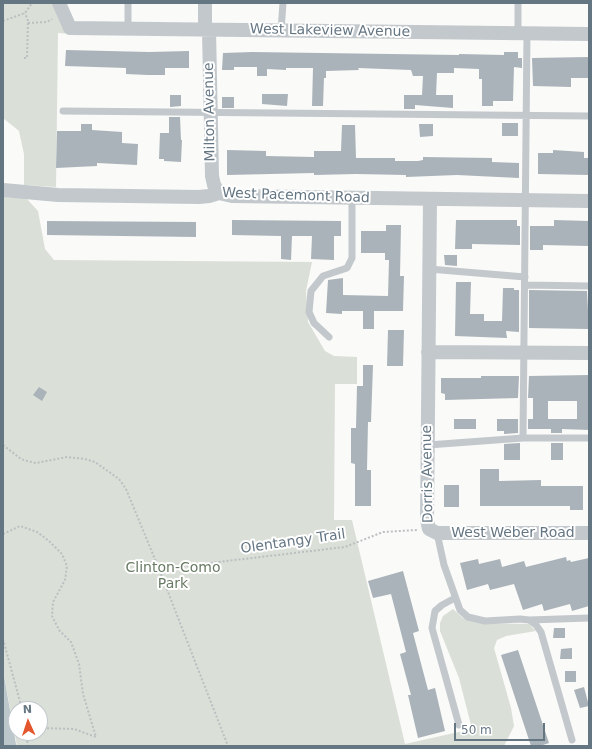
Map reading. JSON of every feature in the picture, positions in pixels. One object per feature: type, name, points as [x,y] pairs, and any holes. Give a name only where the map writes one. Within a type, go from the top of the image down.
[{"type":"street","name":"West Lakeview Avenue","points":[[59,3],[70,28],[589,34]]},
{"type":"street","name":"Milton Avenue","points":[[205,3],[212,176],[214,185],[219,193]]},
{"type":"street","name":"West Pacemont Road","points":[[3,190],[58,195],[199,197],[219,193],[232,196],[589,200]]},
{"type":"street","name":"Dorris Avenue","points":[[430,199],[428,445],[432,529]]},
{"type":"street","points":[[428,352],[589,353]]},
{"type":"street","name":"West Weber Road","points":[[432,529],[589,533]]},
{"type":"lane","points":[[128,3],[128,29]]},
{"type":"lane","points":[[281,30],[283,3]]},
{"type":"lane","points":[[518,3],[522,33],[526,116],[523,438]]},
{"type":"lane","points":[[63,111],[589,116]]},
{"type":"lane","points":[[329,337],[314,322],[309,312],[311,291],[323,276],[347,268],[352,258],[352,198]]},
{"type":"lane","points":[[429,269],[525,277]]},
{"type":"lane","points":[[525,285],[589,286]]},
{"type":"lane","points":[[428,445],[523,438],[589,438]]},
{"type":"lane","name":"Dorris Avenue","points":[[432,529],[455,598],[460,610],[468,617],[485,621],[589,618]]},
{"type":"lane","points":[[455,598],[442,605],[436,611],[432,628],[459,725]]},
{"type":"lane","points":[[528,620],[536,625],[541,632],[572,740]]},
{"type":"path","points":[[3,21],[25,13],[32,3]]},
{"type":"path","points":[[24,58],[27,58],[28,23],[25,13]]},
{"type":"path","points":[[28,23],[47,22],[54,17]]},
{"type":"path","points":[[3,445],[21,459],[36,463],[76,457],[95,462],[113,473],[126,489],[228,746]]},
{"type":"path","points":[[3,534],[20,526],[37,532],[62,554],[67,566],[65,580],[53,602],[52,616],[59,630],[71,642],[79,664],[83,694],[96,737],[74,729],[48,728]]},
{"type":"path","name":"Olentangy Trail","points":[[159,569],[345,547],[383,532],[432,529]]},
{"type":"path","points":[[3,640],[20,701]]},
{"type":"green space","points":[[3,3],[63,3],[74,34],[58,33],[56,187],[24,185],[24,154],[19,131],[3,118]]},
{"type":"green space","name":"Clinton-Como Park","points":[[3,197],[26,198],[38,211],[45,249],[54,260],[312,262],[306,291],[308,322],[325,351],[334,356],[357,357],[357,384],[335,384],[334,520],[352,520],[405,744],[472,729],[459,678],[440,631],[440,623],[443,616],[453,609],[463,618],[481,623],[529,624],[536,631],[506,636],[497,640],[494,648],[511,708],[514,726],[504,746],[17,746],[16,741],[48,741],[48,701],[9,701],[3,670]]},
{"type":"shaded area","points":[[3,670],[8,701],[8,741],[15,741],[17,746],[3,746]]},
{"type":"building","points":[[66,50],[149,52],[189,51],[189,68],[165,68],[165,75],[148,75],[126,74],[126,68],[65,66]]},
{"type":"building","points":[[252,52],[504,55],[504,52],[518,52],[518,58],[522,58],[522,68],[514,67],[513,101],[493,101],[493,106],[482,106],[482,79],[479,79],[479,69],[454,68],[454,73],[437,73],[436,95],[453,95],[453,108],[415,105],[415,109],[404,109],[404,95],[422,95],[423,76],[413,76],[411,70],[358,68],[359,70],[326,71],[326,78],[324,78],[323,106],[312,106],[313,68],[286,68],[286,70],[267,69],[267,76],[257,76],[257,67],[234,67],[234,70],[222,70],[223,53]]},
{"type":"building","points":[[589,57],[589,78],[571,78],[571,87],[533,86],[532,58]]},
{"type":"building","points":[[262,94],[288,94],[287,106],[262,104]]},
{"type":"building","points":[[170,95],[181,95],[181,106],[170,107]]},
{"type":"building","points":[[222,97],[234,97],[234,108],[222,108]]},
{"type":"building","points":[[169,117],[180,117],[182,140],[181,162],[164,161],[164,159],[159,159],[160,133],[169,133]]},
{"type":"building","points":[[502,123],[518,123],[518,136],[502,136]]},
{"type":"building","points":[[81,124],[92,124],[92,130],[122,132],[122,143],[138,144],[137,165],[97,163],[97,166],[56,168],[57,131],[81,131]]},
{"type":"building","points":[[419,124],[433,124],[433,136],[420,137]]},
{"type":"building","points":[[342,125],[355,125],[356,158],[395,158],[395,161],[418,161],[423,160],[423,157],[492,158],[492,162],[519,163],[519,178],[457,175],[406,177],[406,175],[314,175],[314,173],[227,175],[227,150],[266,151],[266,156],[314,157],[314,151],[341,151]]},
{"type":"building","points":[[553,150],[584,152],[584,158],[589,158],[589,175],[538,174],[538,153],[553,153]]},
{"type":"building","points":[[232,220],[341,221],[341,236],[334,236],[334,260],[311,259],[312,236],[292,236],[291,260],[281,259],[281,236],[232,235]]},
{"type":"building","points":[[456,220],[517,220],[517,226],[520,226],[520,245],[472,244],[472,249],[455,249]]},
{"type":"building","points":[[554,220],[589,221],[589,246],[543,245],[543,250],[530,250],[530,226],[554,226]]},
{"type":"building","points":[[47,221],[196,222],[196,237],[47,235]]},
{"type":"building","points":[[386,225],[401,225],[400,276],[404,276],[403,311],[374,311],[374,329],[363,329],[363,311],[342,311],[342,314],[326,313],[328,280],[343,278],[343,295],[388,296],[389,260],[385,260],[385,253],[361,253],[361,231],[386,231]]},
{"type":"building","points":[[444,255],[457,255],[457,266],[445,265]]},
{"type":"building","points":[[456,282],[471,282],[470,314],[484,314],[484,321],[502,321],[503,288],[514,288],[514,290],[519,290],[519,332],[506,331],[507,338],[455,336]]},
{"type":"building","points":[[529,290],[587,291],[589,329],[529,328]]},
{"type":"building","points":[[388,330],[404,330],[403,366],[387,366]]},
{"type":"building","points":[[363,365],[373,365],[371,422],[368,422],[367,470],[371,470],[371,506],[355,506],[355,464],[351,463],[351,428],[356,428],[357,386],[363,386]]},
{"type":"building","points":[[589,375],[589,430],[562,429],[562,433],[551,433],[551,429],[528,429],[528,419],[533,419],[533,398],[528,398],[529,376]],"holes":[[[548,401],[577,401],[577,419],[548,419]]]},
{"type":"building","points":[[481,376],[519,376],[518,398],[445,400],[445,394],[441,393],[441,378],[481,378]]},
{"type":"building","points":[[39,387],[47,392],[42,401],[33,395]]},
{"type":"building","points":[[454,419],[476,419],[476,429],[454,429]]},
{"type":"building","points":[[497,419],[518,419],[518,433],[504,434],[504,431],[497,431]]},
{"type":"building","points":[[520,443],[520,460],[504,460],[504,444]]},
{"type":"building","points":[[551,443],[563,443],[563,460],[551,460]]},
{"type":"building","points":[[480,469],[499,469],[499,481],[541,480],[541,486],[583,486],[583,510],[570,510],[570,506],[480,506]]},
{"type":"building","points":[[444,485],[459,485],[459,507],[444,507]]},
{"type":"building","points":[[566,557],[567,561],[570,560],[571,562],[589,558],[589,606],[572,611],[570,604],[544,611],[542,604],[523,610],[514,584],[490,590],[488,584],[467,590],[460,563],[478,559],[479,564],[500,559],[502,567],[524,561],[526,567]]},
{"type":"building","points":[[403,571],[419,631],[413,633],[428,690],[435,688],[445,731],[418,738],[408,695],[411,695],[400,654],[406,652],[391,594],[373,598],[368,581]]},
{"type":"building","points":[[554,628],[565,628],[565,638],[553,638]]},
{"type":"building","points":[[572,648],[572,659],[560,659],[561,649]]},
{"type":"building","points":[[518,650],[549,743],[540,746],[531,746],[501,655]]},
{"type":"building","points":[[565,671],[576,671],[576,682],[565,682]]},
{"type":"building","points":[[584,687],[589,706],[580,708],[574,690]]}]
